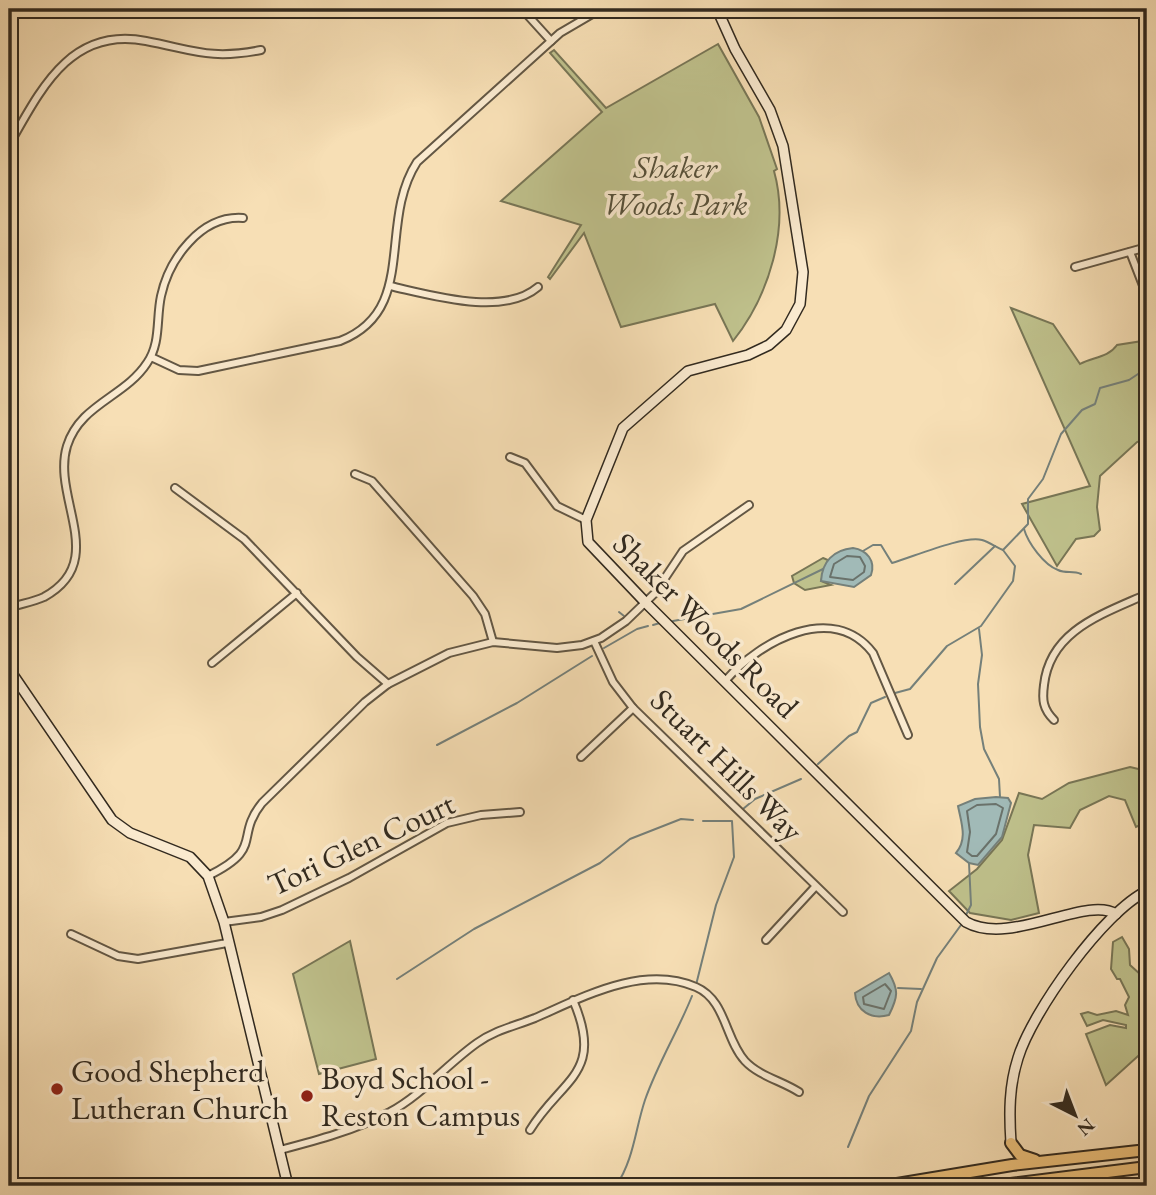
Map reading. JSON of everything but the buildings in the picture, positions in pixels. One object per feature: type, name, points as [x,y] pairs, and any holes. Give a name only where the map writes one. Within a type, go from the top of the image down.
[{"type":"highway","points":[[1011,1143],[1020,1155],[1040,1162]]},
{"type":"highway","points":[[993,1168],[1004,1160],[1011,1143]]},
{"type":"highway","points":[[885,1186],[993,1168],[1147,1150]]},
{"type":"highway","points":[[995,1186],[1147,1167]]},
{"type":"highway","points":[[904,1186],[932,1178]]},
{"type":"street","points":[[522,9],[551,41]]},
{"type":"street","points":[[151,357],[179,370],[198,372],[340,341],[359,332],[374,319],[390,286],[397,211],[409,174],[426,152],[551,41],[601,9]]},
{"type":"street","name":"Shaker Woods Road","points":[[717,9],[735,49],[770,110],[783,146],[803,272],[800,304],[786,330],[769,345],[748,355],[688,371],[631,419],[616,440],[586,520],[586,532],[592,547],[954,912],[970,924],[983,928],[1006,928],[1047,922],[1102,908],[1116,914]]},
{"type":"street","points":[[9,145],[54,72],[74,55],[95,44],[136,39],[191,53],[221,57],[261,50]]},
{"type":"street","points":[[9,608],[43,597],[67,575],[77,544],[75,523],[62,477],[68,445],[83,418],[134,378],[151,357],[156,341],[160,297],[176,259],[193,239],[210,225],[228,218],[243,218]]},
{"type":"street","points":[[1075,267],[1147,247]]},
{"type":"street","points":[[1130,252],[1147,296]]},
{"type":"street","points":[[390,286],[476,302],[520,298],[538,288]]},
{"type":"street","points":[[510,457],[525,463],[557,506],[586,520]]},
{"type":"street","points":[[355,474],[372,481],[473,596],[485,614],[493,642]]},
{"type":"street","points":[[175,488],[244,539],[357,657],[388,684]]},
{"type":"street","points":[[208,876],[241,856],[248,843],[252,820],[262,803],[365,702],[388,684],[449,653],[493,642],[556,648],[594,641],[626,621],[646,603],[664,583],[682,551],[749,505]]},
{"type":"street","points":[[212,663],[297,593]]},
{"type":"street","points":[[1054,720],[1046,712],[1043,698],[1049,663],[1058,647],[1084,623],[1147,594]]},
{"type":"street","points":[[726,680],[751,654],[776,642],[821,627],[846,631],[866,643],[873,653],[908,735]]},
{"type":"street","name":"Stuart Hills Way","points":[[594,641],[612,682],[633,708],[843,912]]},
{"type":"street","points":[[9,669],[112,820],[130,833],[190,857],[208,876],[224,922],[288,1186]]},
{"type":"street","points":[[581,757],[633,708]]},
{"type":"street","name":"Tori Glen Court","points":[[224,922],[261,917],[282,910],[349,878],[447,823],[481,815],[520,812]]},
{"type":"street","points":[[766,940],[815,887]]},
{"type":"street","points":[[1011,1143],[1010,1091],[1024,1040],[1052,993],[1116,914],[1144,892],[1147,904]]},
{"type":"street","points":[[71,934],[118,956],[138,959],[227,943]]},
{"type":"street","points":[[280,1150],[362,1126],[380,1117],[415,1095],[477,1042],[502,1028],[615,985],[644,980],[680,982],[699,988],[717,1004],[743,1059],[754,1069],[799,1092]]},
{"type":"street","points":[[530,1130],[541,1113],[573,1081],[583,1056],[584,1032],[573,1000]]},
{"type":"green space","name":"Shaker Woods Park","points":[[718,44],[759,117],[777,169],[774,171],[778,193],[778,238],[766,282],[746,323],[733,341],[715,304],[621,327],[584,233],[550,279],[548,277],[581,225],[501,201],[602,112],[550,53],[554,50],[606,108]]},
{"type":"green space","points":[[1011,308],[1053,324],[1080,364],[1105,355],[1117,345],[1142,341],[1147,334],[1147,438],[1137,442],[1100,476],[1097,507],[1100,530],[1094,536],[1076,539],[1057,566],[1022,504],[1090,486]]},
{"type":"green space","points":[[823,558],[828,560],[821,581],[831,585],[805,590],[794,583],[792,576]]},
{"type":"green space","points":[[1130,767],[1147,771],[1147,822],[1136,827],[1125,800],[1109,796],[1080,810],[1070,828],[1034,825],[1028,855],[1039,913],[1011,920],[970,913],[949,891],[977,869],[1002,840],[1019,793],[1042,799],[1069,783]]},
{"type":"green space","points":[[1122,937],[1129,949],[1130,965],[1141,975],[1147,975],[1147,990],[1141,1000],[1146,1009],[1147,1042],[1140,1039],[1147,1048],[1106,1085],[1086,1034],[1110,1025],[1126,1028],[1126,1025],[1103,1020],[1087,1026],[1081,1014],[1088,1012],[1097,1015],[1116,1011],[1128,1015],[1125,1005],[1129,997],[1120,979],[1117,979],[1111,969],[1113,942]]},
{"type":"green space","points":[[350,941],[376,1059],[319,1074],[293,974]]},
{"type":"water","points":[[853,548],[869,557],[871,575],[854,587],[821,581],[830,558],[840,551]]},
{"type":"water","points":[[1008,798],[1011,803],[1002,837],[978,865],[969,863],[956,853],[963,836],[958,806],[975,799]]},
{"type":"water","points":[[889,973],[896,994],[889,1015],[876,1016],[866,1013],[858,1005],[855,993]]},
{"type":"waterway","points":[[895,693],[910,689],[947,646],[981,626],[1013,581],[1015,566],[1003,550],[1028,524],[1028,499],[1043,479],[1061,434],[1082,410],[1095,404],[1100,388],[1129,380],[1147,368]]},
{"type":"waterway","points":[[1024,529],[1033,547],[1047,563],[1061,571],[1081,574]]},
{"type":"waterway","points":[[863,551],[873,545],[881,545],[892,563],[951,543],[974,539],[1003,550]]},
{"type":"waterway","points":[[955,584],[995,546]]},
{"type":"waterway","points":[[673,621],[741,609],[823,569]]},
{"type":"waterway","points":[[619,612],[624,616]]},
{"type":"waterway","points":[[653,625],[660,623]]},
{"type":"waterway","points":[[604,648],[637,629],[648,626]]},
{"type":"waterway","points":[[979,629],[982,655],[978,684],[980,727],[984,749],[999,779],[1000,797]]},
{"type":"waterway","points":[[437,745],[517,703],[592,656]]},
{"type":"waterway","points":[[818,764],[857,732],[871,703],[885,697]]},
{"type":"waterway","points":[[743,809],[755,799],[801,779]]},
{"type":"waterway","points":[[397,979],[474,929],[600,863],[630,839],[681,819],[693,820]]},
{"type":"waterway","points":[[703,821],[731,821]]},
{"type":"waterway","points":[[696,985],[716,905],[734,857],[732,821]]},
{"type":"waterway","points":[[966,915],[971,905],[969,863]]},
{"type":"waterway","points":[[848,1147],[869,1096],[911,1031],[917,1002],[937,958],[961,925]]},
{"type":"waterway","points":[[898,988],[921,989]]},
{"type":"waterway","points":[[616,1186],[630,1155],[650,1086],[692,996]]},
{"type":"place","name":"Good Shepherd Lutheran Church","points":[[57,1089]]},
{"type":"place","name":"Boyd School - Reston Campus","points":[[307,1096]]}]
